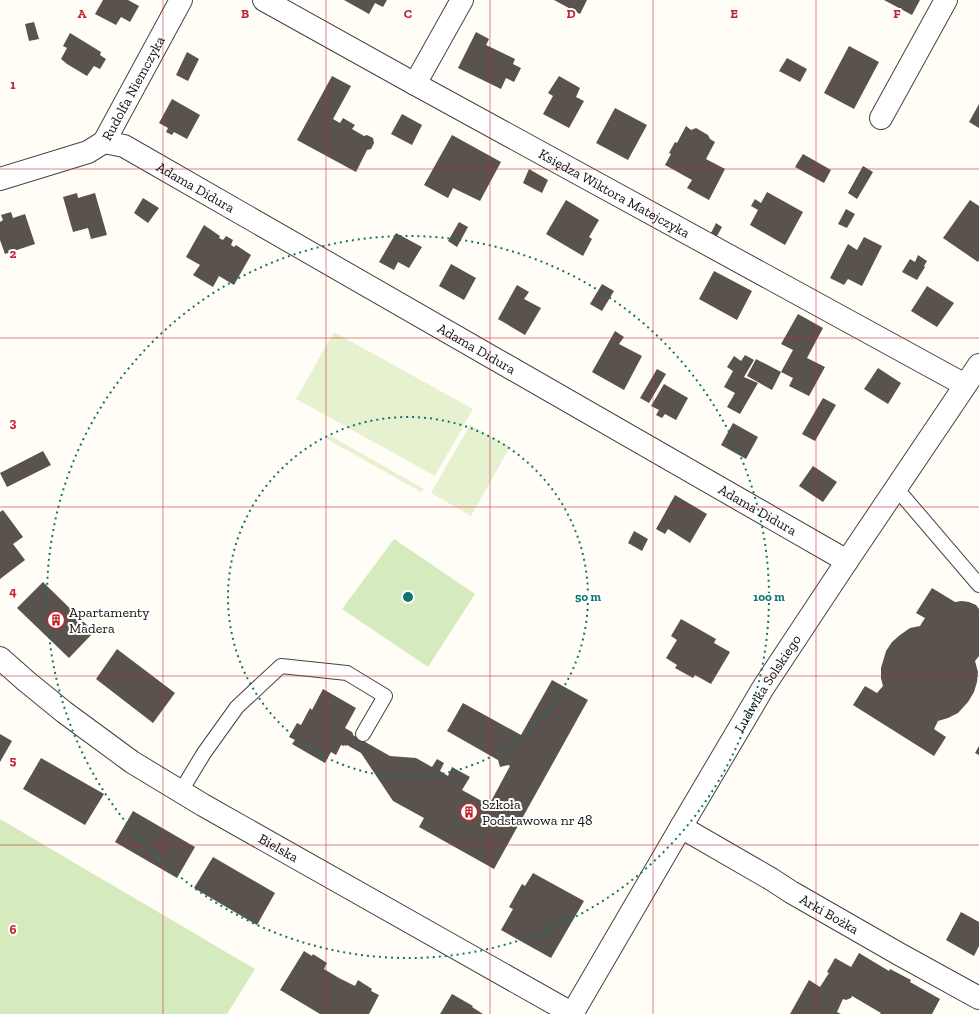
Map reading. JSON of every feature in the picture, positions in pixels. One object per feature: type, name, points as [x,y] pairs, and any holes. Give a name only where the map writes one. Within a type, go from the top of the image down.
[{"type":"street","name":"Rudolfa Niemczyka","points":[[0,179],[88,152],[104,142],[181,0]]},
{"type":"street","name":"Księdza Wiktora Matejczyka","points":[[264,0],[415,84],[973,378]]},
{"type":"street","points":[[415,84],[462,0]]},
{"type":"street","points":[[881,118],[946,0]]},
{"type":"street","name":"Adama Didura","points":[[104,142],[124,146],[847,561]]},
{"type":"street","name":"Ludwika Solskiego","points":[[573,1014],[680,827],[763,688],[896,488],[973,378]]},
{"type":"street","name":"Bielska","points":[[0,658],[64,712],[132,762],[204,805],[573,1014]]},
{"type":"street","name":"Arki Bożka","points":[[680,827],[865,935],[979,998]]},
{"type":"lane","points":[[896,488],[979,585]]},
{"type":"lane","points":[[181,791],[204,753],[238,707],[280,666],[347,673],[385,696],[363,734]]},
{"type":"green space","points":[[334,332],[473,409],[435,476],[296,399]]},
{"type":"green space","points":[[470,425],[510,447],[471,516],[431,493]]},
{"type":"green space","points":[[329,435],[424,489],[421,492],[327,439]]},
{"type":"green space","points":[[394,539],[475,594],[428,667],[342,609]]},
{"type":"green space","points":[[0,819],[255,969],[227,1014],[0,1014]]},
{"type":"building","points":[[103,0],[128,0],[139,6],[130,22],[121,17],[116,25],[95,14]]},
{"type":"building","points":[[344,0],[387,0],[383,7],[375,3],[369,14]]},
{"type":"building","points":[[554,0],[587,0],[580,14]]},
{"type":"building","points":[[884,0],[920,0],[912,15]]},
{"type":"building","points":[[34,22],[39,39],[29,41],[25,24]]},
{"type":"building","points":[[476,32],[489,39],[486,45],[515,59],[513,64],[521,68],[514,82],[506,78],[501,89],[458,68]]},
{"type":"building","points":[[70,33],[101,52],[100,55],[106,59],[100,69],[94,66],[87,76],[61,59],[67,48],[63,46]]},
{"type":"building","points":[[849,46],[879,62],[854,109],[824,93]]},
{"type":"building","points":[[187,52],[199,59],[188,81],[176,75]]},
{"type":"building","points":[[787,58],[807,69],[800,82],[779,71]]},
{"type":"building","points":[[332,76],[351,86],[333,119],[340,123],[343,118],[355,125],[352,129],[364,136],[367,135],[373,138],[374,143],[371,149],[367,150],[356,172],[297,140]]},
{"type":"building","points":[[559,76],[580,88],[576,97],[584,101],[569,128],[543,114],[553,96],[548,93]]},
{"type":"building","points":[[172,99],[200,115],[187,139],[174,132],[172,135],[166,132],[168,128],[159,123]]},
{"type":"building","points":[[979,104],[979,128],[969,122]]},
{"type":"building","points":[[615,108],[647,125],[628,160],[596,143]]},
{"type":"building","points":[[402,114],[422,125],[412,145],[391,134]]},
{"type":"building","points":[[686,126],[691,130],[696,128],[708,135],[710,139],[715,142],[706,159],[725,169],[709,200],[687,188],[692,180],[665,165],[671,154],[669,153],[675,142],[677,143]]},
{"type":"building","points":[[452,135],[501,162],[480,201],[453,188],[448,198],[424,185]]},
{"type":"building","points":[[803,154],[831,170],[824,183],[795,167]]},
{"type":"building","points":[[863,166],[873,172],[857,199],[848,193]]},
{"type":"building","points":[[529,169],[548,180],[542,193],[523,183]]},
{"type":"building","points":[[767,192],[803,212],[785,245],[750,225],[758,210],[751,206],[755,199],[761,203]]},
{"type":"building","points":[[77,193],[78,198],[95,193],[107,235],[91,239],[88,228],[73,232],[63,197]]},
{"type":"building","points":[[143,198],[159,208],[148,223],[134,213]]},
{"type":"building","points":[[566,200],[599,220],[589,237],[592,239],[583,256],[546,234]]},
{"type":"building","points":[[970,200],[979,206],[978,262],[943,238]]},
{"type":"building","points":[[846,209],[855,214],[847,228],[838,224]]},
{"type":"building","points":[[11,212],[13,218],[25,214],[35,244],[5,254],[0,240],[0,222],[3,220],[1,215]]},
{"type":"building","points":[[459,222],[468,227],[457,247],[448,241]]},
{"type":"building","points":[[716,223],[722,227],[717,236],[711,233]]},
{"type":"building","points":[[204,225],[220,236],[219,238],[223,240],[226,236],[233,240],[231,245],[234,247],[236,245],[251,255],[234,285],[219,276],[213,287],[193,275],[200,265],[186,257]]},
{"type":"building","points":[[396,233],[422,247],[409,268],[398,262],[394,270],[379,262]]},
{"type":"building","points":[[864,237],[882,246],[862,286],[848,279],[844,285],[830,278],[848,244],[857,250]]},
{"type":"building","points":[[918,255],[927,261],[917,280],[902,272],[910,259],[915,262]]},
{"type":"building","points":[[451,264],[476,278],[464,300],[439,286]]},
{"type":"building","points":[[714,271],[752,291],[737,320],[699,299]]},
{"type":"building","points":[[602,284],[614,291],[602,311],[590,304]]},
{"type":"building","points":[[517,285],[529,292],[524,299],[541,308],[525,335],[498,319]]},
{"type":"building","points":[[927,286],[954,303],[937,327],[911,311]]},
{"type":"building","points":[[798,314],[823,328],[807,358],[825,367],[809,396],[789,386],[793,378],[781,372],[793,350],[781,344]]},
{"type":"building","points":[[615,331],[624,337],[619,344],[642,356],[624,390],[592,372]]},
{"type":"building","points":[[745,355],[754,360],[744,377],[758,383],[740,414],[727,407],[735,393],[724,387],[733,371],[727,367],[734,356],[741,361]]},
{"type":"building","points":[[756,359],[781,372],[772,390],[747,376]]},
{"type":"building","points":[[878,368],[901,383],[888,404],[864,389]]},
{"type":"building","points":[[657,369],[666,374],[649,403],[640,398]]},
{"type":"building","points":[[664,384],[688,398],[676,420],[665,414],[662,418],[656,415],[659,410],[651,406]]},
{"type":"building","points":[[823,398],[836,405],[815,441],[802,434]]},
{"type":"building","points":[[733,423],[758,437],[746,459],[721,445]]},
{"type":"building","points":[[43,451],[51,465],[7,487],[0,473]]},
{"type":"building","points":[[813,466],[837,482],[823,502],[799,486]]},
{"type":"building","points":[[675,495],[707,514],[690,543],[668,529],[665,534],[656,529]]},
{"type":"building","points":[[3,510],[23,537],[13,544],[25,560],[0,579],[0,512]]},
{"type":"building","points":[[634,531],[648,539],[642,551],[628,543]]},
{"type":"building","name":"Apartamenty Madera","points":[[43,582],[94,632],[69,658],[17,608]]},
{"type":"building","points":[[932,588],[955,602],[969,602],[976,605],[979,609],[979,656],[975,661],[978,672],[974,692],[968,702],[958,713],[938,721],[934,729],[946,737],[934,756],[853,705],[865,686],[877,693],[883,686],[881,668],[886,651],[892,642],[900,635],[910,628],[920,626],[925,618],[916,613]]},
{"type":"building","points":[[681,619],[716,639],[714,643],[730,652],[711,684],[695,675],[693,678],[675,668],[677,665],[666,658],[677,640],[671,636]]},
{"type":"building","points":[[117,649],[175,693],[153,723],[96,679]]},
{"type":"building","points":[[552,680],[588,700],[494,869],[419,827],[424,818],[393,801],[361,753],[347,745],[341,745],[336,755],[331,752],[325,763],[292,744],[295,740],[289,737],[297,723],[301,725],[310,708],[312,710],[323,689],[356,708],[345,728],[352,732],[353,735],[390,756],[416,758],[432,767],[437,759],[444,763],[440,771],[448,776],[452,767],[470,777],[462,790],[489,805],[510,766],[500,767],[498,760],[447,731],[463,703],[521,735]]},
{"type":"building","points":[[0,734],[12,741],[0,762]]},
{"type":"building","points":[[979,746],[979,755],[975,753]]},
{"type":"building","points":[[41,758],[104,794],[85,825],[23,789]]},
{"type":"building","points":[[133,811],[195,847],[177,878],[115,842]]},
{"type":"building","points":[[213,857],[275,893],[257,925],[194,888]]},
{"type":"building","points":[[533,873],[584,901],[551,958],[501,930],[513,909],[509,907],[522,884],[525,886]]},
{"type":"building","points":[[961,912],[979,922],[979,946],[974,956],[946,940]]},
{"type":"building","points":[[304,951],[312,956],[313,954],[327,963],[324,969],[339,978],[355,986],[358,980],[372,989],[371,991],[379,995],[369,1014],[320,1014],[280,990]]},
{"type":"building","points":[[859,953],[889,971],[890,969],[911,980],[910,982],[940,999],[932,1014],[880,1014],[881,1013],[852,996],[846,1000],[843,999],[837,1012],[841,1014],[790,1014],[809,980],[820,987],[829,973],[827,972],[835,958],[851,967]]},
{"type":"building","points":[[452,994],[473,1006],[472,1007],[483,1014],[440,1014]]},
{"type":"place","name":"Apartamenty Madera","points":[[56,620]]},
{"type":"place","name":"Szkoła Podstawowa nr 48","points":[[469,812]]}]
